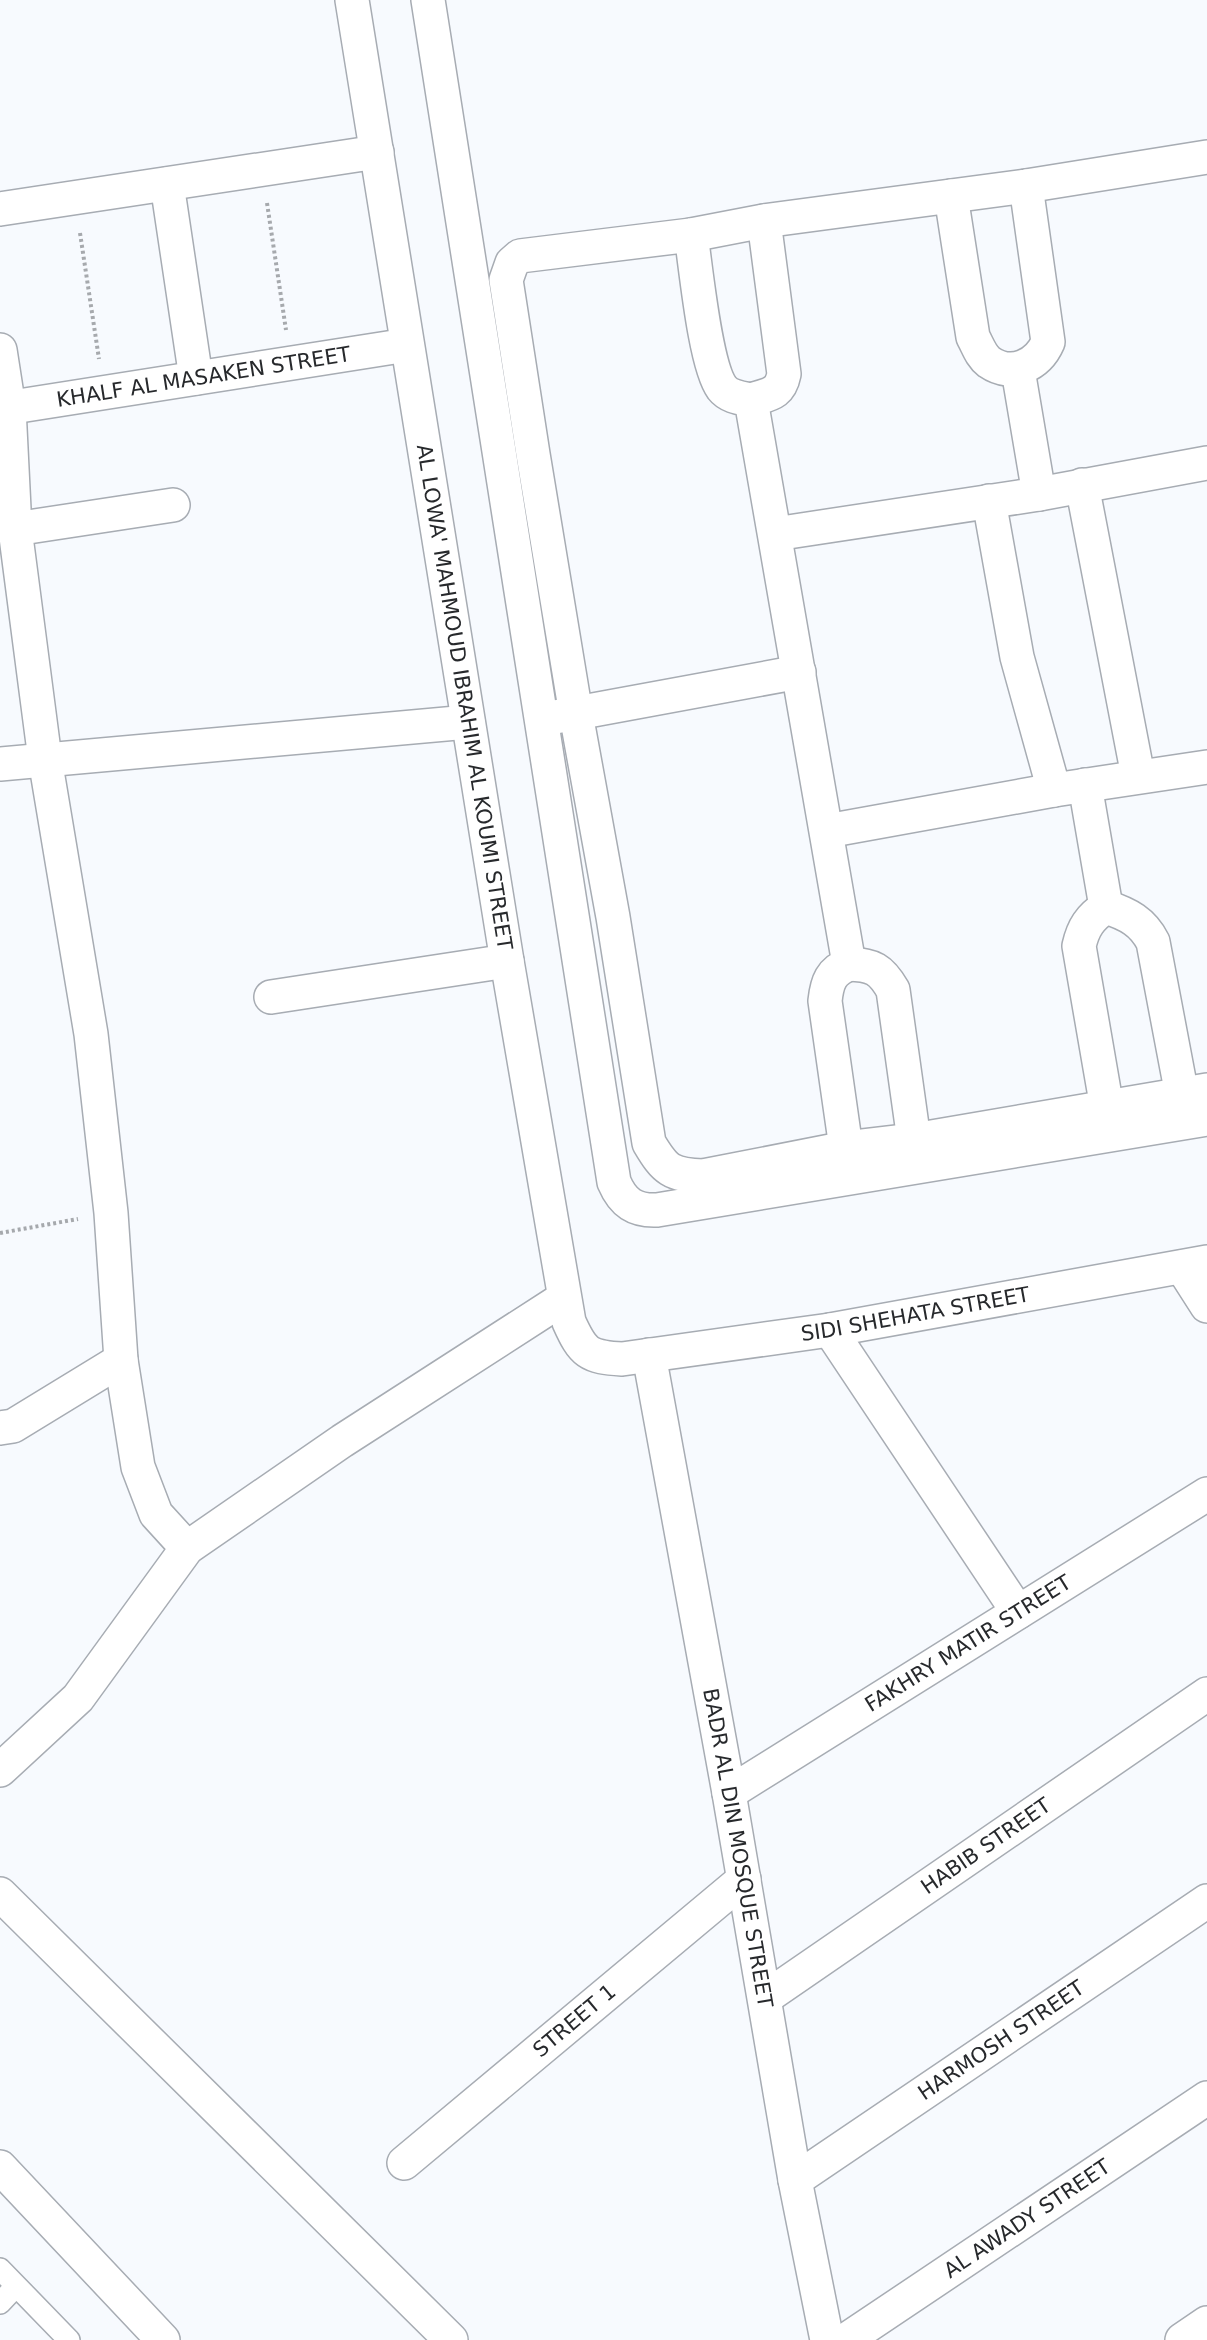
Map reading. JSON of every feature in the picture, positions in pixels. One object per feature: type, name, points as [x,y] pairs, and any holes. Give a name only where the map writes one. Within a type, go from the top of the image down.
[{"type":"street","name":"AL LOWA' MAHMOUD IBRAHIM AL KOUMI STREET","points":[[352,0],[507,960],[569,1322],[579,1344],[598,1358],[636,1357]]},
{"type":"street","points":[[428,0],[614,1182],[620,1196],[630,1206],[643,1211],[657,1210],[1207,1119]]},
{"type":"street","points":[[0,209],[377,152]]},
{"type":"street","points":[[1106,907],[1133,918],[1147,929],[1153,942],[1195,1092],[914,1140],[846,1148],[703,1176],[681,1176],[669,1170],[660,1161],[649,1143],[615,928],[576,714],[506,280],[512,263],[520,256],[691,235],[764,221],[1026,186],[1207,158]]},
{"type":"street","points":[[168,184],[196,378]]},
{"type":"street","points":[[951,196],[974,337],[988,361],[999,367],[1018,370],[1043,353],[1048,342],[1026,186]]},
{"type":"street","points":[[691,235],[715,376],[723,390],[735,397],[751,399],[772,393],[782,386],[784,374],[764,221]]},
{"type":"street","name":"KHALF AL MASAKEN STREET","points":[[4,408],[407,345]]},
{"type":"street","points":[[0,350],[15,529],[45,759],[91,1034],[111,1213],[121,1360],[138,1467],[156,1514],[187,1548]]},
{"type":"street","points":[[1018,370],[1039,494]]},
{"type":"street","points":[[751,399],[849,964]]},
{"type":"street","points":[[775,534],[1039,494],[1207,463]]},
{"type":"street","points":[[1082,485],[1138,776]]},
{"type":"street","points":[[989,501],[1017,657],[1054,790]]},
{"type":"street","points":[[15,529],[173,505]]},
{"type":"street","points":[[542,720],[798,672]]},
{"type":"street","points":[[0,764],[468,722]]},
{"type":"street","points":[[827,831],[1054,790],[1207,767]]},
{"type":"street","points":[[1085,785],[1106,907]]},
{"type":"street","points":[[1106,907],[1086,925],[1079,946],[1107,1108]]},
{"type":"street","points":[[271,997],[507,960]]},
{"type":"street","points":[[846,1148],[825,1001],[830,979],[837,969],[849,964],[865,965],[877,969],[886,977],[893,990],[914,1140]]},
{"type":"street","points":[[1195,1265],[1207,1306]]},
{"type":"street","name":"SIDI SHEHATA STREET","points":[[636,1357],[830,1330],[1195,1265]]},
{"type":"street","points":[[0,1770],[78,1698],[187,1548],[342,1441],[564,1298]]},
{"type":"street","points":[[830,1330],[1018,1612]]},
{"type":"street","name":"BADR AL DIN MOSQUE STREET","points":[[636,1357],[729,1793],[795,2180],[828,2338]]},
{"type":"street","points":[[0,1428],[13,1426],[121,1360]]},
{"type":"street","name":"FAKHRY MATIR STREET","points":[[729,1793],[1207,1494]]},
{"type":"street","name":"HABIB STREET","points":[[765,1998],[1207,1694]]},
{"type":"street","name":"STREET 1","points":[[404,2163],[744,1879]]},
{"type":"street","points":[[0,1894],[451,2340]]},
{"type":"street","name":"HARMOSH STREET","points":[[795,2180],[1207,1901]]},
{"type":"street","name":"AL AWADY STREET","points":[[828,2338],[1207,2098]]},
{"type":"street","points":[[0,2168],[163,2340]]},
{"type":"street","points":[[1182,2340],[1207,2322]]},
{"type":"lane","points":[[0,2269],[69,2340]]},
{"type":"lane","points":[[0,2303],[16,2286]]},
{"type":"path","points":[[262,170],[291,363]]},
{"type":"path","points":[[75,198],[104,392]]},
{"type":"path","points":[[0,1233],[111,1213]]}]
